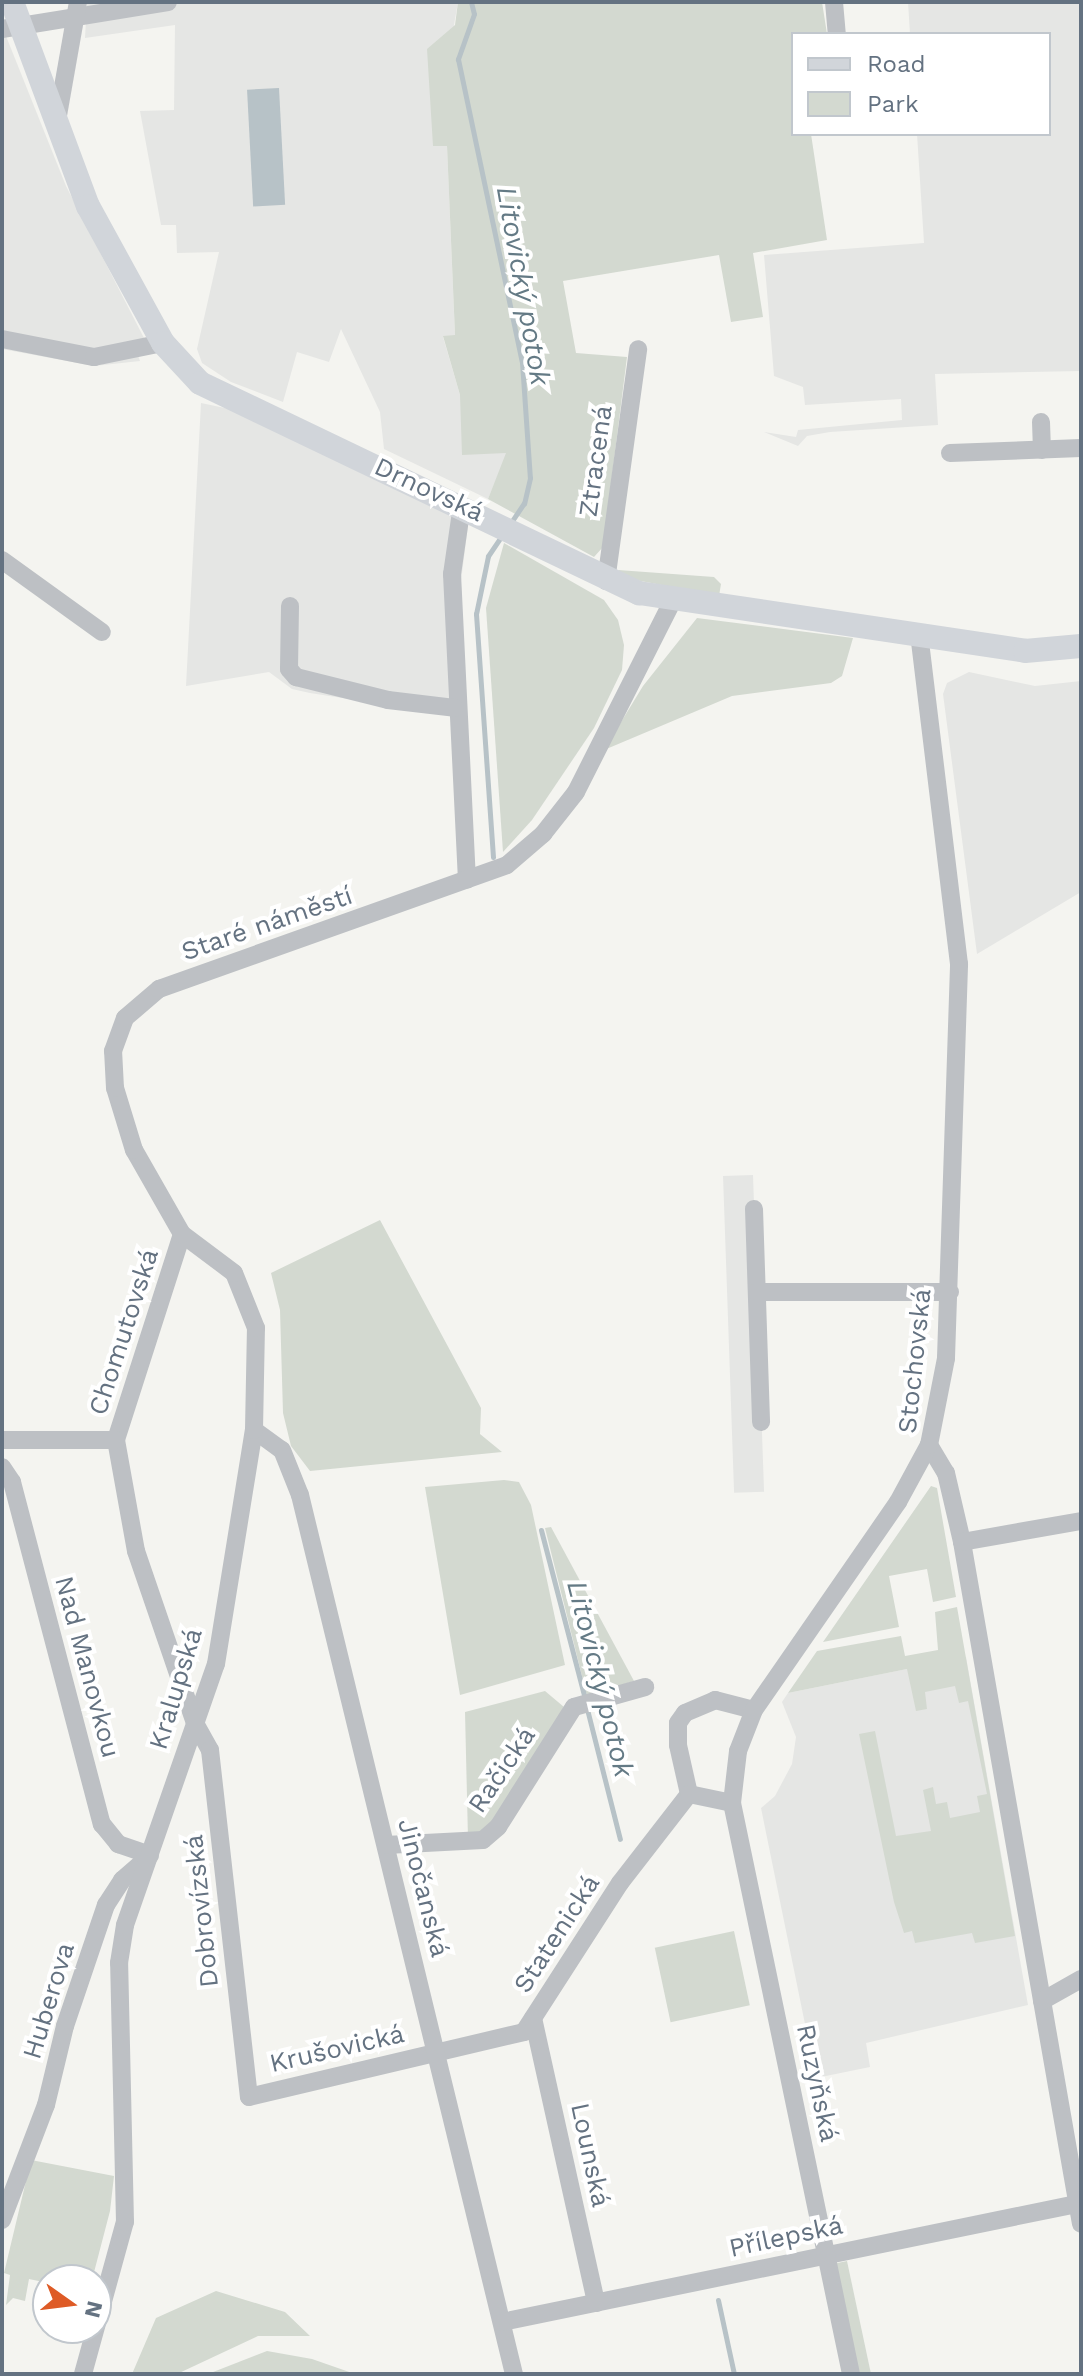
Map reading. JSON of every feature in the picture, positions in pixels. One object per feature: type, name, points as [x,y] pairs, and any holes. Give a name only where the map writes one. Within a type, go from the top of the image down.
[{"type":"main road","name":"Drnovská","points":[[12,2],[11,28],[88,206],[163,343],[200,383],[462,505],[606,581],[673,600],[1025,651],[1081,646]]},
{"type":"street","points":[[11,28],[77,10],[168,2]]},
{"type":"street","points":[[834,2],[837,32]]},
{"type":"street","points":[[56,128],[77,10]]},
{"type":"street","points":[[2,339],[94,357],[163,343]]},
{"type":"street","name":"Ztracená","points":[[606,581],[638,349]]},
{"type":"street","points":[[1041,422],[1042,450]]},
{"type":"street","points":[[950,453],[1081,448]]},
{"type":"street","points":[[462,505],[452,574],[455,708],[467,880]]},
{"type":"street","points":[[2,560],[102,632]]},
{"type":"street","name":"Staré náměstí","points":[[113,1051],[125,1018],[159,989],[507,865],[543,834],[576,792],[673,600]]},
{"type":"street","points":[[290,606],[289,669],[296,677],[388,700],[455,708]]},
{"type":"street","name":"Stochovská","points":[[919,634],[959,964],[946,1358],[929,1445],[946,1473],[962,1542],[1081,2224]]},
{"type":"street","name":"Kralupská","points":[[83,2374],[125,2222],[119,1963],[125,1925],[216,1664],[254,1430],[256,1328],[234,1273],[182,1234],[134,1150],[115,1088],[113,1051]]},
{"type":"street","points":[[754,1209],[761,1422]]},
{"type":"street","name":"Chomutovská","points":[[182,1234],[116,1440],[136,1551],[195,1723]]},
{"type":"street","points":[[757,1292],[950,1292]]},
{"type":"street","name":"Jinočanská","points":[[254,1430],[282,1450],[300,1495],[514,2374]]},
{"type":"street","points":[[2,1440],[116,1440]]},
{"type":"street","name":"Ruzyňská","points":[[851,2374],[732,1803],[738,1751],[754,1710],[898,1502],[929,1445]]},
{"type":"street","name":"Nad Manovkou","points":[[2,1467],[12,1482],[102,1824],[118,1844],[150,1855]]},
{"type":"street","points":[[962,1542],[1081,1521]]},
{"type":"street","name":"Račická","points":[[386,1845],[483,1840],[498,1827],[574,1707],[645,1687]]},
{"type":"street","points":[[732,1803],[689,1794],[678,1745],[678,1723],[685,1713],[715,1700],[754,1710]]},
{"type":"street","name":"Dobrovízská","points":[[195,1723],[210,1750],[249,2097]]},
{"type":"street","name":"Statenická","points":[[437,2052],[524,2032],[620,1883],[689,1794]]},
{"type":"street","name":"Huberova","points":[[2,2220],[6,2188],[46,2105],[65,2026],[106,1905],[122,1880],[150,1855]]},
{"type":"street","points":[[1042,2001],[1081,1979]]},
{"type":"street","name":"Lounská","points":[[533,2018],[596,2303]]},
{"type":"street","name":"Krušovická","points":[[249,2097],[437,2052]]},
{"type":"street","name":"Přílepská","points":[[502,2322],[1079,2204]]},
{"type":"shaded area","points":[[87,2],[458,2],[433,145],[447,146],[455,336],[443,337],[460,395],[507,453],[488,499],[384,449],[380,412],[341,329],[329,362],[297,352],[283,402],[231,382],[202,363],[197,349],[219,252],[177,253],[176,225],[161,225],[140,111],[174,110],[175,25],[85,38]]},
{"type":"shaded area","points":[[908,2],[1081,2],[1081,371],[935,374],[938,425],[830,432],[807,436],[798,446],[764,432],[796,437],[798,430],[902,420],[901,399],[805,405],[803,387],[774,376],[764,255],[924,243],[917,136],[1051,136],[1051,32],[910,32]]},
{"type":"shaded area","points":[[2,26],[66,186],[144,338],[133,342],[140,361],[94,366],[2,349]]},
{"type":"shaded area","points":[[279,88],[285,205],[253,207],[247,90]]},
{"type":"shaded area","points":[[201,403],[244,412],[469,518],[461,581],[465,717],[292,689],[269,672],[186,686]]},
{"type":"shaded area","points":[[969,672],[1035,686],[1081,681],[1081,892],[977,954],[943,694],[947,683]]},
{"type":"shaded area","points":[[753,1175],[764,1492],[734,1493],[723,1176]]},
{"type":"shaded area","points":[[966,1657],[1028,2005],[866,2043],[870,2067],[816,2078],[761,1808],[775,1796],[792,1764],[796,1737],[782,1702],[788,1693]]},
{"type":"green space","points":[[458,2],[822,2],[827,32],[791,32],[791,136],[811,136],[827,240],[753,253],[763,317],[731,322],[719,255],[563,281],[576,353],[627,357],[603,547],[594,557],[488,499],[506,453],[462,455],[460,395],[443,336],[455,335],[447,146],[433,146],[427,49],[455,25]]},
{"type":"green space","points":[[504,543],[604,600],[618,620],[624,645],[622,670],[594,728],[532,820],[503,852],[486,608]]},
{"type":"green space","points":[[618,570],[714,577],[721,584],[719,596],[625,578]]},
{"type":"green space","points":[[697,618],[853,638],[842,676],[831,683],[732,696],[604,750],[643,686]]},
{"type":"green space","points":[[380,1220],[481,1408],[480,1434],[502,1452],[310,1471],[291,1446],[283,1413],[280,1310],[271,1273]]},
{"type":"green space","points":[[504,1480],[519,1482],[531,1505],[565,1665],[460,1695],[425,1487]]},
{"type":"green space","points":[[931,1486],[937,1488],[956,1597],[933,1602],[927,1569],[889,1576],[899,1627],[823,1642]]},
{"type":"green space","points":[[551,1527],[634,1681],[587,1696],[545,1528]]},
{"type":"green space","points":[[957,1607],[1015,1936],[975,1943],[972,1933],[915,1943],[912,1931],[904,1933],[894,1902],[859,1734],[875,1731],[896,1836],[931,1831],[923,1790],[933,1787],[936,1804],[947,1802],[950,1818],[980,1812],[977,1796],[987,1794],[968,1701],[959,1703],[955,1686],[925,1692],[927,1709],[916,1711],[907,1669],[788,1693],[817,1651],[901,1636],[905,1656],[938,1650],[935,1612]]},
{"type":"green space","points":[[545,1691],[564,1707],[489,1829],[468,1839],[465,1712]]},
{"type":"green space","points":[[734,1931],[750,2005],[671,2022],[655,1948]]},
{"type":"green space","points":[[31,2160],[114,2176],[110,2211],[96,2264],[32,2264],[32,2280],[29,2279],[25,2301],[13,2298],[6,2305],[10,2275],[4,2273]]},
{"type":"green space","points":[[847,2261],[871,2373],[859,2374],[835,2263]]},
{"type":"green space","points":[[216,2291],[285,2312],[310,2336],[258,2336],[177,2374],[132,2374],[156,2318]]},
{"type":"green space","points":[[267,2351],[312,2359],[355,2374],[208,2374]]},
{"type":"waterway","name":"Litovický potok","points":[[471,2],[474,14],[458,59],[522,362],[530,478],[524,503],[511,522]]},
{"type":"waterway","name":"Litovický potok","points":[[493,857],[476,614],[488,556],[503,534]]},
{"type":"waterway","name":"Litovický potok","points":[[541,1530],[585,1699]]},
{"type":"waterway","name":"Litovický potok","points":[[587,1709],[620,1839]]},
{"type":"waterway","name":"Litovický potok","points":[[718,2300],[734,2374]]}]
